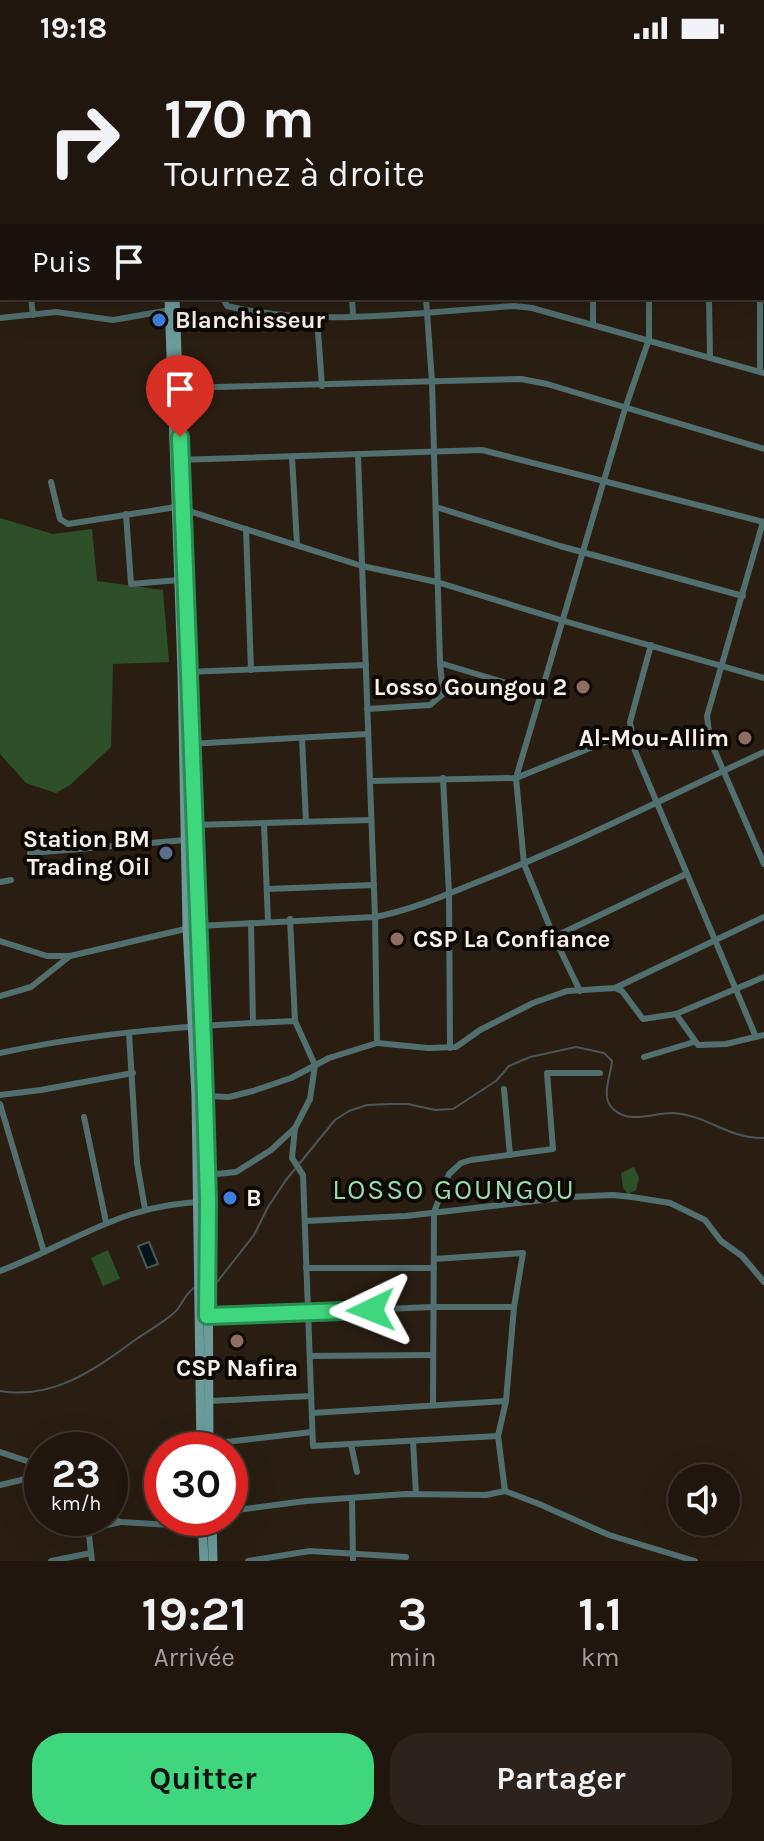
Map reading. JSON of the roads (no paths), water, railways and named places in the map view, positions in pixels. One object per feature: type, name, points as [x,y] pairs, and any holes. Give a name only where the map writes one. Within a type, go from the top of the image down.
[{"type":"main road","points":[[169,300],[186,672],[186,840],[200,1096],[208,1432]]},
{"type":"main road","points":[[175,300],[175,388]]},
{"type":"main road","points":[[180,509],[179,580],[186,672]]},
{"type":"main road","points":[[188,744],[195,825],[192,926]]},
{"type":"main road","points":[[200,1096],[207,1175],[203,1202],[207,1432]]},
{"type":"main road","points":[[203,1536],[204,1561]]},
{"type":"main road","points":[[212,1536],[213,1561]]},
{"type":"street","points":[[31,300],[33,315]]},
{"type":"street","points":[[224,300],[227,306],[247,310],[317,318],[479,308],[532,308],[762,372],[760,300]]},
{"type":"street","points":[[352,300],[353,315]]},
{"type":"street","points":[[367,709],[435,702],[443,694],[432,382],[426,300]]},
{"type":"street","points":[[478,300],[479,308]]},
{"type":"street","points":[[532,300],[532,308]]},
{"type":"street","points":[[593,300],[593,324]]},
{"type":"street","points":[[580,991],[524,864],[516,778],[603,480],[649,339],[649,300]]},
{"type":"street","points":[[709,300],[710,358]]},
{"type":"street","points":[[0,318],[65,313],[113,320],[170,310]]},
{"type":"street","points":[[317,318],[322,386]]},
{"type":"street","points":[[175,388],[532,381],[764,449]]},
{"type":"street","points":[[178,461],[494,452],[764,521],[707,716],[710,740],[760,844],[764,864]]},
{"type":"street","points":[[358,455],[377,1043]]},
{"type":"street","points":[[292,457],[297,544]]},
{"type":"street","points":[[51,482],[60,519],[64,523],[85,523],[126,514],[180,509],[362,566],[437,582],[764,678]]},
{"type":"street","points":[[436,507],[743,596]]},
{"type":"street","points":[[126,514],[131,584],[179,580]]},
{"type":"street","points":[[246,529],[251,670]]},
{"type":"street","points":[[644,1057],[694,1042],[711,1045],[760,1036],[735,989],[635,751],[630,732],[632,711],[651,645]]},
{"type":"street","points":[[440,663],[539,693]]},
{"type":"street","points":[[186,672],[366,665]]},
{"type":"street","points":[[370,781],[516,778],[630,732]]},
{"type":"street","points":[[188,744],[368,734]]},
{"type":"street","points":[[302,738],[306,822]]},
{"type":"street","points":[[0,941],[47,956],[70,956],[192,926],[375,917],[427,904],[524,864],[764,752]]},
{"type":"street","points":[[443,778],[449,893],[450,1048]]},
{"type":"street","points":[[195,825],[371,820]]},
{"type":"street","points":[[264,823],[268,921]]},
{"type":"street","points":[[30,853],[186,840]]},
{"type":"street","points":[[554,937],[686,874]]},
{"type":"street","points":[[0,882],[11,880]]},
{"type":"street","points":[[267,889],[374,885]]},
{"type":"street","points":[[200,1096],[229,1097],[253,1091],[377,1043],[450,1048],[533,1003],[567,991],[615,988],[764,917]]},
{"type":"street","points":[[207,1175],[236,1172],[271,1150],[295,1128],[310,1099],[315,1065],[295,1021],[290,919]]},
{"type":"street","points":[[251,923],[253,1022]]},
{"type":"street","points":[[0,996],[31,987],[70,956]]},
{"type":"street","points":[[615,988],[622,991],[643,1019],[676,1014],[764,977]]},
{"type":"street","points":[[676,1014],[694,1042]]},
{"type":"street","points":[[0,1053],[50,1042],[197,1024],[295,1021]]},
{"type":"street","points":[[129,1033],[137,1163],[145,1209]]},
{"type":"street","points":[[0,1095],[133,1073]]},
{"type":"street","points":[[433,1405],[434,1212],[453,1169],[471,1160],[553,1149],[547,1073],[600,1073]]},
{"type":"street","points":[[504,1089],[510,1155]]},
{"type":"street","points":[[0,1104],[44,1252]]},
{"type":"street","points":[[84,1117],[106,1222]]},
{"type":"street","points":[[295,1128],[292,1158],[303,1175],[313,1446],[498,1436]]},
{"type":"street","points":[[305,1221],[406,1216],[613,1195],[670,1203],[705,1220],[721,1241],[742,1256],[764,1282]]},
{"type":"street","points":[[0,1271],[106,1222],[145,1209],[203,1202]]},
{"type":"street","points":[[434,1259],[523,1253],[514,1307],[506,1401],[498,1436],[505,1491]]},
{"type":"street","points":[[306,1268],[434,1268]]},
{"type":"street","points":[[207,1316],[514,1307]]},
{"type":"street","points":[[310,1356],[433,1355]]},
{"type":"street","points":[[209,1401],[311,1396]]},
{"type":"street","points":[[312,1413],[506,1401]]},
{"type":"street","points":[[248,1442],[312,1432]]},
{"type":"street","points":[[413,1441],[416,1494]]},
{"type":"street","points":[[351,1444],[357,1472]]},
{"type":"street","points":[[0,1452],[24,1460]]},
{"type":"street","points":[[0,1485],[24,1479]]},
{"type":"street","points":[[248,1509],[352,1498],[416,1494],[486,1495],[505,1491],[609,1535],[678,1559],[695,1561]]},
{"type":"street","points":[[352,1498],[354,1558]]},
{"type":"street","points":[[89,1536],[92,1561]]},
{"type":"street","points":[[248,1561],[310,1551],[354,1558],[406,1557]]},
{"type":"street","points":[[51,1561],[91,1553]]},
{"type":"waterway","points":[[214,1286],[254,1235],[286,1180],[335,1120],[367,1105],[408,1104],[435,1110],[453,1109],[496,1081],[509,1066],[530,1057],[576,1047],[604,1053],[612,1061],[607,1099],[620,1114],[635,1117],[674,1113],[697,1118],[739,1135],[764,1138]]},
{"type":"waterway","points":[[0,1391],[38,1391],[88,1372],[170,1316],[194,1288]]},
{"type":"place","name":"Blanchisseur","points":[[159,320]]},
{"type":"place","name":"Losso Goungou 2","points":[[583,687]]},
{"type":"place","name":"Al-Mou-Allim","points":[[745,738]]},
{"type":"place","name":"Station BM Trading Oil","points":[[166,853]]},
{"type":"place","name":"CSP La Confiance","points":[[397,939]]},
{"type":"place","name":"B","points":[[230,1198]]},
{"type":"place","name":"CSP Nafira","points":[[237,1341]]},
{"type":"district","name":"LOSSO GOUNGOU","points":[[454,1189]]}]
